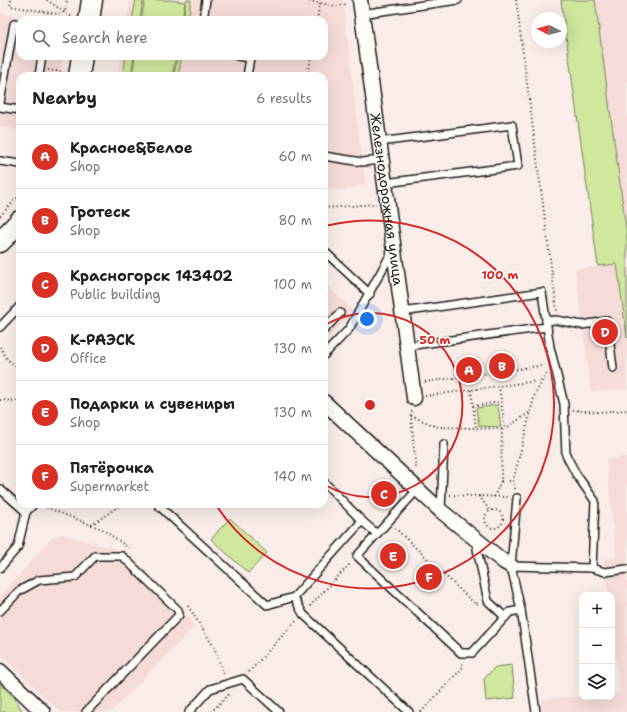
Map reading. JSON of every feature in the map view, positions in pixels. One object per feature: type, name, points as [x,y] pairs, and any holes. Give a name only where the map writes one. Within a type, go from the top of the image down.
[{"type":"street","points":[[84,16],[92,0]]},
{"type":"street","name":"Железнодорожная улица","points":[[358,6],[382,160],[414,391]]},
{"type":"street","points":[[80,72],[81,60]]},
{"type":"street","points":[[0,242],[16,225]]},
{"type":"street","points":[[328,406],[441,510],[511,566]]},
{"type":"street","points":[[0,671],[43,712]]},
{"type":"lane","points":[[203,16],[206,0]]},
{"type":"lane","points":[[358,6],[458,0]]},
{"type":"lane","points":[[0,103],[14,24],[16,24]]},
{"type":"lane","points":[[40,72],[41,60]]},
{"type":"lane","points":[[248,72],[250,60]]},
{"type":"lane","points":[[0,107],[16,109]]},
{"type":"lane","points":[[379,142],[512,125],[518,166],[385,183]]},
{"type":"lane","points":[[328,157],[362,162],[382,160]]},
{"type":"lane","points":[[0,161],[16,163]]},
{"type":"lane","points":[[328,351],[349,329],[394,249]]},
{"type":"lane","points":[[328,255],[370,294]]},
{"type":"lane","points":[[402,312],[542,292],[550,347],[564,404],[566,455],[576,474],[595,501],[592,568]]},
{"type":"lane","points":[[0,327],[16,310]]},
{"type":"lane","points":[[328,326],[340,313]]},
{"type":"lane","points":[[407,346],[546,324],[556,320],[582,325],[607,322],[613,368]]},
{"type":"lane","points":[[441,510],[444,444]]},
{"type":"lane","points":[[328,486],[377,534]]},
{"type":"lane","points":[[0,489],[16,503]]},
{"type":"lane","points":[[418,489],[357,556],[461,653],[472,653],[510,612],[521,610]]},
{"type":"lane","points":[[517,498],[511,566],[521,610],[535,708],[529,712]]},
{"type":"lane","points":[[21,508],[26,512]]},
{"type":"lane","points":[[0,568],[18,547],[26,512],[30,508]]},
{"type":"lane","points":[[161,508],[267,605],[294,597],[362,521]]},
{"type":"lane","points":[[481,543],[477,549],[488,601],[505,617]]},
{"type":"lane","points":[[0,611],[19,591],[39,580],[74,577],[95,556],[122,556],[178,610],[179,615],[86,712]]},
{"type":"lane","points":[[511,566],[592,568],[605,572],[627,569]]},
{"type":"lane","points":[[294,597],[303,614],[409,712]]},
{"type":"lane","points":[[189,712],[210,689],[243,679],[279,712]]},
{"type":"path","points":[[11,0],[10,6],[58,14],[65,12]]},
{"type":"path","points":[[47,0],[65,12],[75,16]]},
{"type":"path","points":[[65,12],[67,0]]},
{"type":"path","points":[[516,0],[558,307],[556,320]]},
{"type":"path","points":[[309,1],[336,6],[358,6]]},
{"type":"path","points":[[318,16],[320,2]]},
{"type":"path","points":[[309,72],[310,60]]},
{"type":"path","points":[[0,216],[16,199]]},
{"type":"path","points":[[328,208],[388,204]]},
{"type":"path","points":[[0,347],[7,358],[16,366]]},
{"type":"path","points":[[414,391],[550,365],[544,380],[535,394],[513,480],[517,498],[442,494]]},
{"type":"path","points":[[414,391],[471,390],[544,380]]},
{"type":"path","points":[[494,497],[501,481],[503,429],[499,386]]},
{"type":"path","points":[[471,390],[476,428]]},
{"type":"path","points":[[414,391],[411,416],[418,489]]},
{"type":"path","points":[[0,400],[16,401]]},
{"type":"path","points":[[473,406],[501,402]]},
{"type":"path","points":[[564,404],[574,411],[627,410]]},
{"type":"path","points":[[411,416],[438,427],[503,429],[531,411]]},
{"type":"path","points":[[501,481],[513,480]]},
{"type":"path","points":[[479,496],[490,511]]},
{"type":"path","points":[[47,508],[91,525],[116,508]]},
{"type":"path","points":[[497,510],[502,515],[502,522],[498,527],[491,527],[486,523],[485,516],[490,511],[497,510]]},
{"type":"path","points":[[388,522],[475,604],[488,601]]},
{"type":"path","points":[[211,712],[357,556]]},
{"type":"path","points":[[421,712],[463,667],[461,653]]},
{"type":"shaded area","points":[[130,0],[343,0],[365,184],[344,191],[328,189],[328,72],[118,72],[120,60],[328,60],[328,16],[128,16]]},
{"type":"shaded area","points":[[595,0],[627,0],[627,235],[600,41]]},
{"type":"shaded area","points":[[0,13],[17,16],[16,60],[62,60],[60,72],[16,72],[16,129],[0,127]]},
{"type":"shaded area","points":[[616,264],[627,338],[627,389],[591,392],[575,269]]},
{"type":"shaded area","points":[[328,287],[354,311],[328,338]]},
{"type":"shaded area","points":[[627,457],[627,712],[543,712],[542,699],[579,696],[579,700],[615,700],[615,694],[620,693],[615,653],[615,592],[608,592],[603,559],[616,557],[606,459]]},
{"type":"shaded area","points":[[61,534],[127,552],[185,611],[194,627],[111,712],[60,712],[0,654],[0,597],[52,537]]},
{"type":"green space","points":[[136,0],[143,0],[141,16],[133,16]]},
{"type":"green space","points":[[145,0],[171,0],[185,2],[183,16],[142,16]]},
{"type":"green space","points":[[186,0],[191,0],[189,16],[184,16]]},
{"type":"green space","points":[[561,0],[595,0],[627,235],[627,338],[617,264],[598,266],[567,43],[567,12],[563,12]]},
{"type":"green space","points":[[125,60],[133,60],[132,72],[124,72]]},
{"type":"green space","points":[[134,60],[175,60],[173,72],[133,72]]},
{"type":"green space","points":[[176,60],[181,60],[179,72],[175,72]]},
{"type":"green space","points":[[498,405],[501,427],[479,426],[476,408]]},
{"type":"green space","points":[[230,518],[267,553],[248,573],[211,539]]},
{"type":"green space","points":[[512,665],[515,698],[486,701],[484,679],[495,667]]},
{"type":"green space","points":[[0,684],[14,697],[23,712],[0,712]]},
{"type":"place","name":"К-РАЭСК","points":[[605,332]]},
{"type":"place","name":"Гротеск","points":[[502,366]]},
{"type":"place","name":"Красное&Белое","points":[[469,370]]},
{"type":"place","name":"Красногорск 143402","points":[[384,494]]},
{"type":"place","name":"Подарки и сувениры","points":[[393,556]]},
{"type":"place","name":"Пятёрочка","points":[[429,577]]}]
